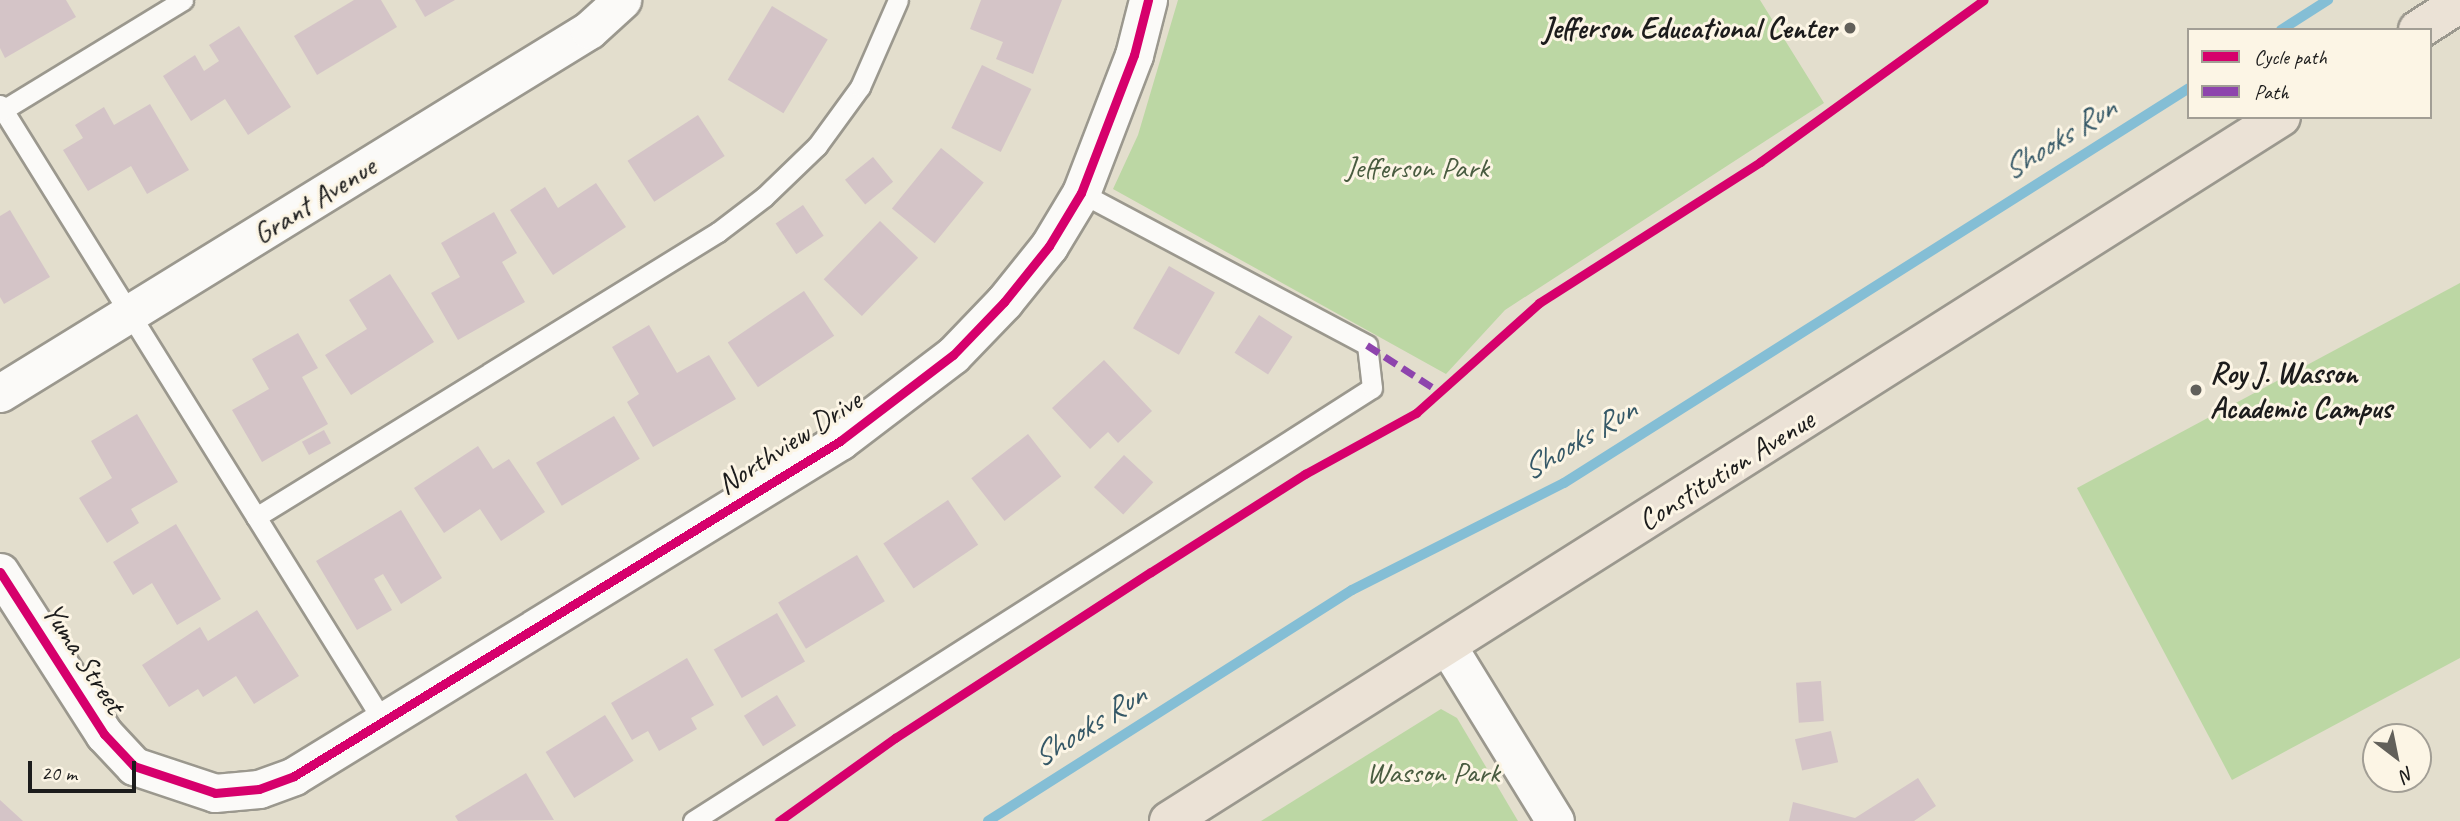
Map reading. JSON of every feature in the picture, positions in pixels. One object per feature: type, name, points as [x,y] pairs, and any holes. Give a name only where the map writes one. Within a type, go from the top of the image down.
[{"type":"main road","points":[[2421,28],[2460,3]]},
{"type":"main road","name":"Constitution Avenue","points":[[1169,821],[1448,647],[2278,119]]},
{"type":"street","name":"Grant Avenue","points":[[0,393],[589,30],[622,0]]},
{"type":"street","name":"Northview Drive","points":[[294,776],[840,441],[902,397],[953,355],[1004,302],[1049,246],[1080,193],[1134,55],[1148,0]]},
{"type":"street","name":"Yuma Street","points":[[0,572],[104,734],[134,766],[215,793],[259,789],[294,776]]},
{"type":"street","points":[[1448,647],[1555,821]]},
{"type":"lane","points":[[183,0],[2,108],[383,721]]},
{"type":"lane","points":[[256,517],[718,232],[764,197],[817,146],[860,86],[898,0]]},
{"type":"lane","points":[[693,821],[1372,388],[1367,345],[1080,193]]},
{"type":"green space","name":"Jefferson Park","points":[[1178,0],[1760,0],[1824,103],[1505,310],[1446,374],[1113,189],[1138,135]]},
{"type":"green space","points":[[2460,283],[2460,658],[2232,780],[2077,488]]},
{"type":"green space","name":"Wasson Park","points":[[1441,709],[1457,718],[1518,821],[1261,821]]},
{"type":"building","points":[[0,0],[66,0],[76,17],[5,58],[0,48]]},
{"type":"building","points":[[354,0],[381,0],[397,27],[317,75],[294,36]]},
{"type":"building","points":[[415,0],[455,0],[425,17]]},
{"type":"building","points":[[981,0],[1062,0],[1033,74],[996,59],[1003,42],[970,29]]},
{"type":"building","points":[[772,6],[828,39],[783,113],[728,80]]},
{"type":"building","points":[[239,26],[291,107],[248,135],[225,99],[191,121],[163,76],[195,55],[204,71],[219,61],[209,45]]},
{"type":"building","points":[[982,65],[1031,89],[1001,152],[951,128]]},
{"type":"building","points":[[150,104],[189,170],[147,194],[131,166],[88,191],[63,150],[83,138],[75,125],[104,107],[114,125]]},
{"type":"building","points":[[698,115],[725,156],[654,202],[628,161]]},
{"type":"building","points":[[941,148],[984,183],[935,243],[892,209]]},
{"type":"building","points":[[873,157],[893,182],[865,205],[845,180]]},
{"type":"building","points":[[596,183],[626,227],[553,275],[510,210],[545,187],[558,208]]},
{"type":"building","points":[[803,205],[824,236],[796,254],[776,223]]},
{"type":"building","points":[[10,210],[50,277],[4,304],[0,297],[0,216]]},
{"type":"building","points":[[494,212],[517,253],[502,262],[525,302],[458,340],[431,293],[460,277],[441,243]]},
{"type":"building","points":[[880,221],[918,258],[862,316],[824,279]]},
{"type":"building","points":[[1169,266],[1215,292],[1179,355],[1133,328]]},
{"type":"building","points":[[390,274],[434,342],[351,395],[325,355],[367,329],[349,300]]},
{"type":"building","points":[[804,291],[834,336],[758,387],[728,342]]},
{"type":"building","points":[[1259,315],[1293,337],[1268,375],[1234,353]]},
{"type":"building","points":[[649,325],[677,373],[709,355],[736,399],[653,447],[627,402],[639,394],[612,347]]},
{"type":"building","points":[[298,333],[318,368],[302,377],[328,424],[262,462],[232,410],[269,389],[252,359]]},
{"type":"building","points":[[1104,360],[1152,411],[1118,443],[1108,432],[1090,449],[1052,408]]},
{"type":"building","points":[[137,414],[178,482],[131,509],[139,523],[107,543],[79,498],[112,478],[91,441]]},
{"type":"building","points":[[614,416],[640,459],[562,506],[536,463]]},
{"type":"building","points":[[324,430],[331,443],[309,455],[302,442]]},
{"type":"building","points":[[1028,434],[1061,477],[1005,521],[971,478]]},
{"type":"building","points":[[478,446],[493,469],[509,459],[545,512],[501,541],[480,509],[444,533],[414,488]]},
{"type":"building","points":[[1124,455],[1153,482],[1123,514],[1094,487]]},
{"type":"building","points":[[948,500],[978,545],[914,588],[883,544]]},
{"type":"building","points":[[401,510],[442,578],[401,604],[383,574],[374,579],[392,610],[357,630],[316,561]]},
{"type":"building","points":[[176,524],[221,599],[177,625],[152,583],[133,595],[113,562]]},
{"type":"building","points":[[857,555],[885,601],[806,649],[778,602]]},
{"type":"building","points":[[257,610],[299,676],[254,704],[236,676],[203,697],[198,689],[169,707],[142,665],[200,627],[208,641]]},
{"type":"building","points":[[777,613],[805,661],[742,698],[714,650]]},
{"type":"building","points":[[687,658],[714,705],[691,718],[697,729],[659,751],[648,731],[632,740],[611,703]]},
{"type":"building","points":[[1821,681],[1824,721],[1799,723],[1796,683]]},
{"type":"building","points":[[777,695],[796,726],[763,746],[744,716]]},
{"type":"building","points":[[605,715],[634,761],[574,798],[546,752]]},
{"type":"building","points":[[1831,731],[1838,762],[1802,771],[1795,739]]},
{"type":"building","points":[[526,773],[554,820],[458,821],[455,816]]},
{"type":"building","points":[[1918,778],[1936,806],[1914,821],[1789,821],[1793,802],[1855,818]]},
{"type":"building","points":[[0,800],[23,821],[0,821]]},
{"type":"waterway","name":"Shooks Run","points":[[2284,28],[2328,0]]},
{"type":"waterway","name":"Shooks Run","points":[[988,821],[1352,590],[1564,483],[2187,89]]},
{"type":"marked path","points":[[1367,345],[1440,392]]},
{"type":"cycle path","points":[[0,572],[104,734],[134,766],[215,793],[259,789],[294,776],[840,441],[953,355],[1004,302],[1049,246],[1081,193],[1134,55],[1148,0]]},
{"type":"cycle path","points":[[779,821],[895,738],[1151,572],[1305,474],[1416,413],[1539,303],[1760,162],[1984,0]]},
{"type":"place","name":"Jefferson Educational Center","points":[[1850,28]]},
{"type":"place","name":"Roy J. Wasson Academic Campus","points":[[2196,390]]}]
